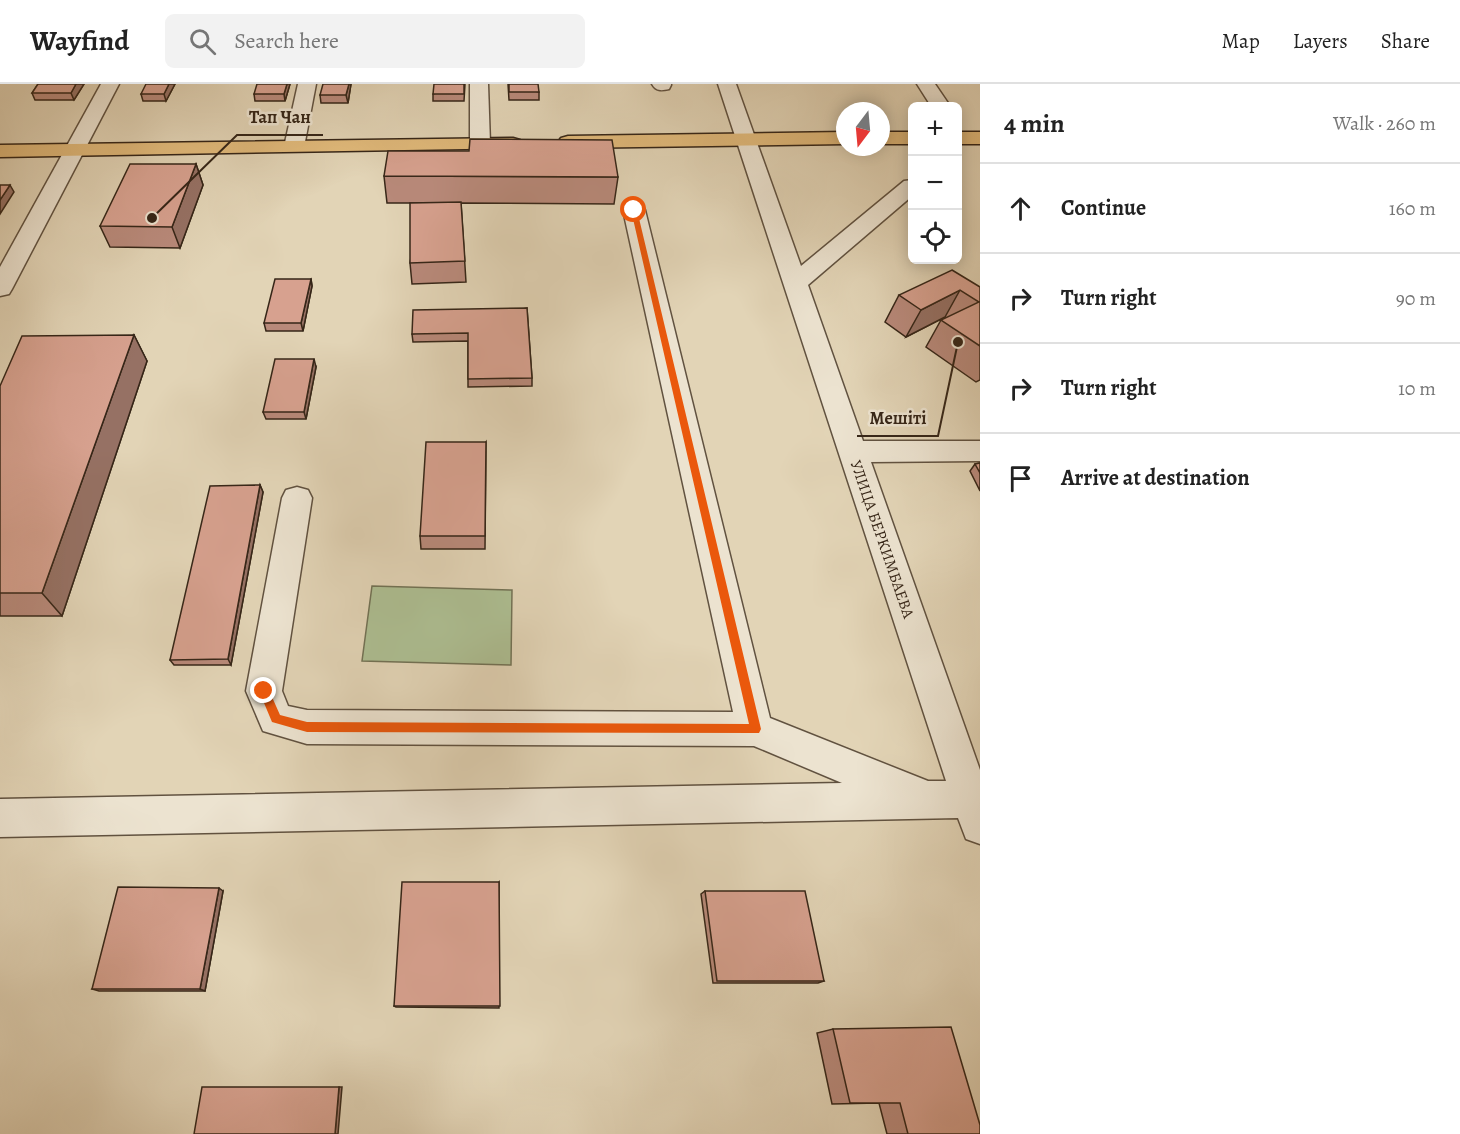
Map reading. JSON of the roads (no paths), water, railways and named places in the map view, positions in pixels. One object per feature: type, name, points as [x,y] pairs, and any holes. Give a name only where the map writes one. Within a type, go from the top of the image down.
[{"type":"main road","points":[[962,137],[980,138]]},
{"type":"main road","points":[[0,151],[836,138]]},
{"type":"main road","points":[[890,138],[908,138]]},
{"type":"street","points":[[0,289],[110,84]]},
{"type":"street","points":[[294,147],[307,84]]},
{"type":"street","points":[[479,84],[480,144]]},
{"type":"street","name":"УЛИЦА БЕРКИМБАЕВА","points":[[727,84],[975,812]]},
{"type":"street","points":[[926,84],[937,102]]},
{"type":"street","points":[[795,283],[908,189]]},
{"type":"street","points":[[634,210],[755,729]]},
{"type":"street","points":[[854,452],[980,451]]},
{"type":"street","points":[[297,498],[264,691],[276,718],[307,727],[755,729],[929,801],[975,812]]},
{"type":"street","points":[[0,818],[929,801]]},
{"type":"place","name":"Тап Чан","points":[[152,218]]},
{"type":"place","name":"Мешіті","points":[[958,342]]}]
